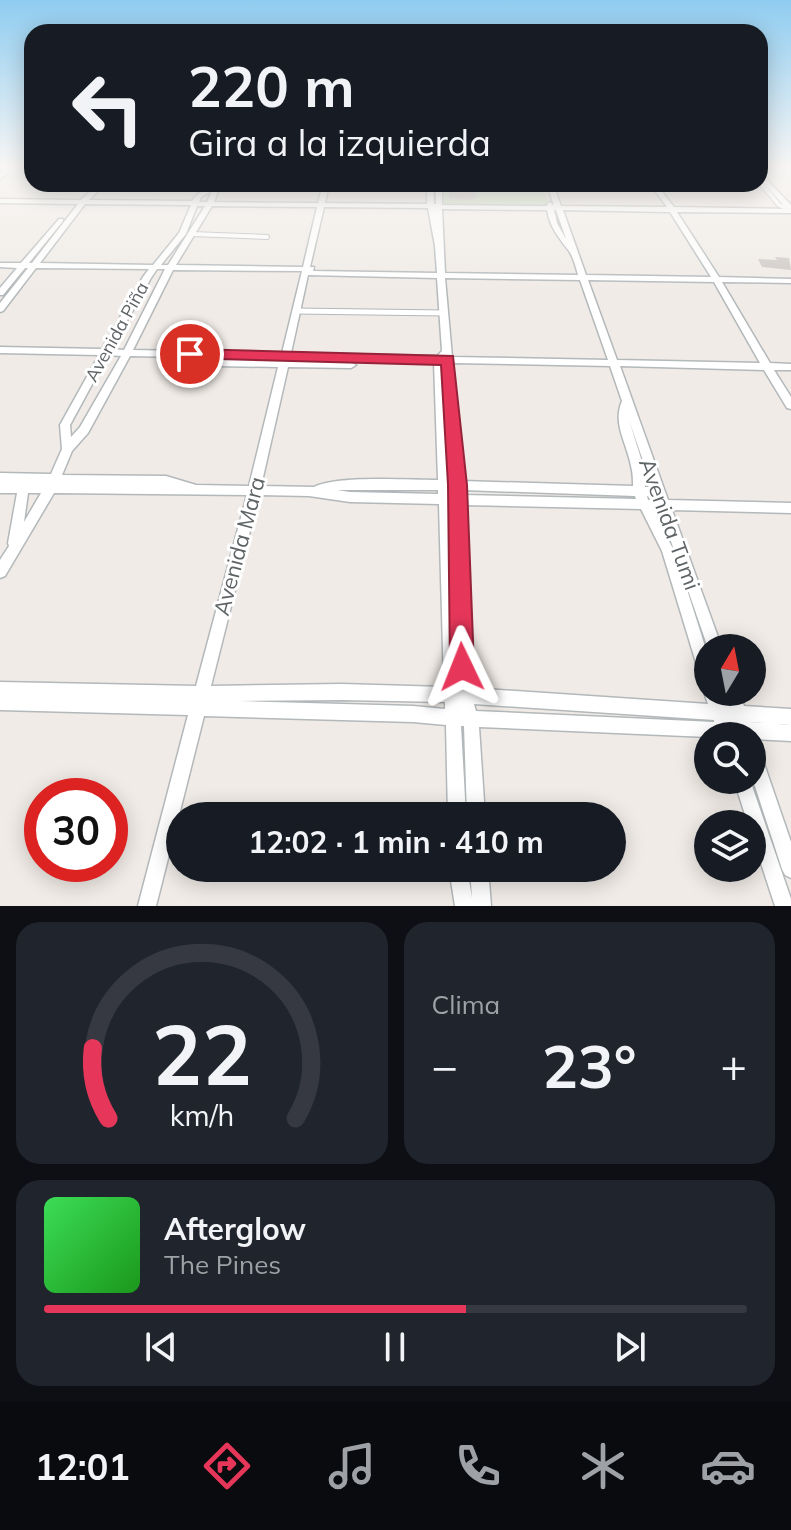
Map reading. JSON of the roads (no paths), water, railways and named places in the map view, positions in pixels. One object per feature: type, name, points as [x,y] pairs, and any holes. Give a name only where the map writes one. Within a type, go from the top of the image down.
[{"type":"street","points":[[0,293],[72,209]]},
{"type":"street","points":[[0,309],[35,266],[73,209]]},
{"type":"street","name":"Avenida Piña","points":[[67,449],[65,425],[155,267],[182,234],[192,209]]},
{"type":"street","name":"Avenida Piña","points":[[0,572],[52,485],[67,449],[84,430],[170,268],[206,209]]},
{"type":"street","name":"Avenida Mara","points":[[147,906],[254,490],[320,209]]},
{"type":"street","points":[[436,209],[445,313],[458,695],[474,802]]},
{"type":"street","points":[[469,209],[673,210],[697,215],[791,211]]},
{"type":"street","name":"Avenida Tumi","points":[[555,210],[559,236],[571,249],[583,275],[710,634]]},
{"type":"street","points":[[673,210],[717,278],[791,405]]},
{"type":"street","points":[[0,265],[369,274],[791,279]]},
{"type":"street","points":[[0,350],[105,356]]},
{"type":"street","points":[[0,358],[125,356],[445,360],[791,373]]},
{"type":"street","points":[[770,370],[791,367]]},
{"type":"street","name":"Avenida Tumi","points":[[626,399],[623,423],[637,465],[641,497],[668,551],[694,634]]},
{"type":"street","points":[[0,478],[52,485],[201,492],[309,491],[350,497],[450,491],[660,498],[740,509],[791,508]]},
{"type":"street","points":[[0,488],[52,485]]},
{"type":"street","points":[[13,549],[23,489]]},
{"type":"street","points":[[0,690],[694,731]]},
{"type":"street","points":[[0,702],[198,700],[342,692],[458,695],[541,703],[718,710],[791,717]]},
{"type":"street","points":[[717,706],[722,722]]},
{"type":"street","points":[[736,706],[742,722]]},
{"type":"street","points":[[458,802],[463,719]]},
{"type":"street","points":[[766,733],[791,733]]},
{"type":"street","points":[[747,794],[784,906]]},
{"type":"street","points":[[766,794],[791,869]]},
{"type":"street","points":[[460,882],[464,906]]},
{"type":"street","points":[[480,882],[482,906]]},
{"type":"lane","points":[[192,234],[267,237]]},
{"type":"lane","points":[[295,311],[445,313]]}]
